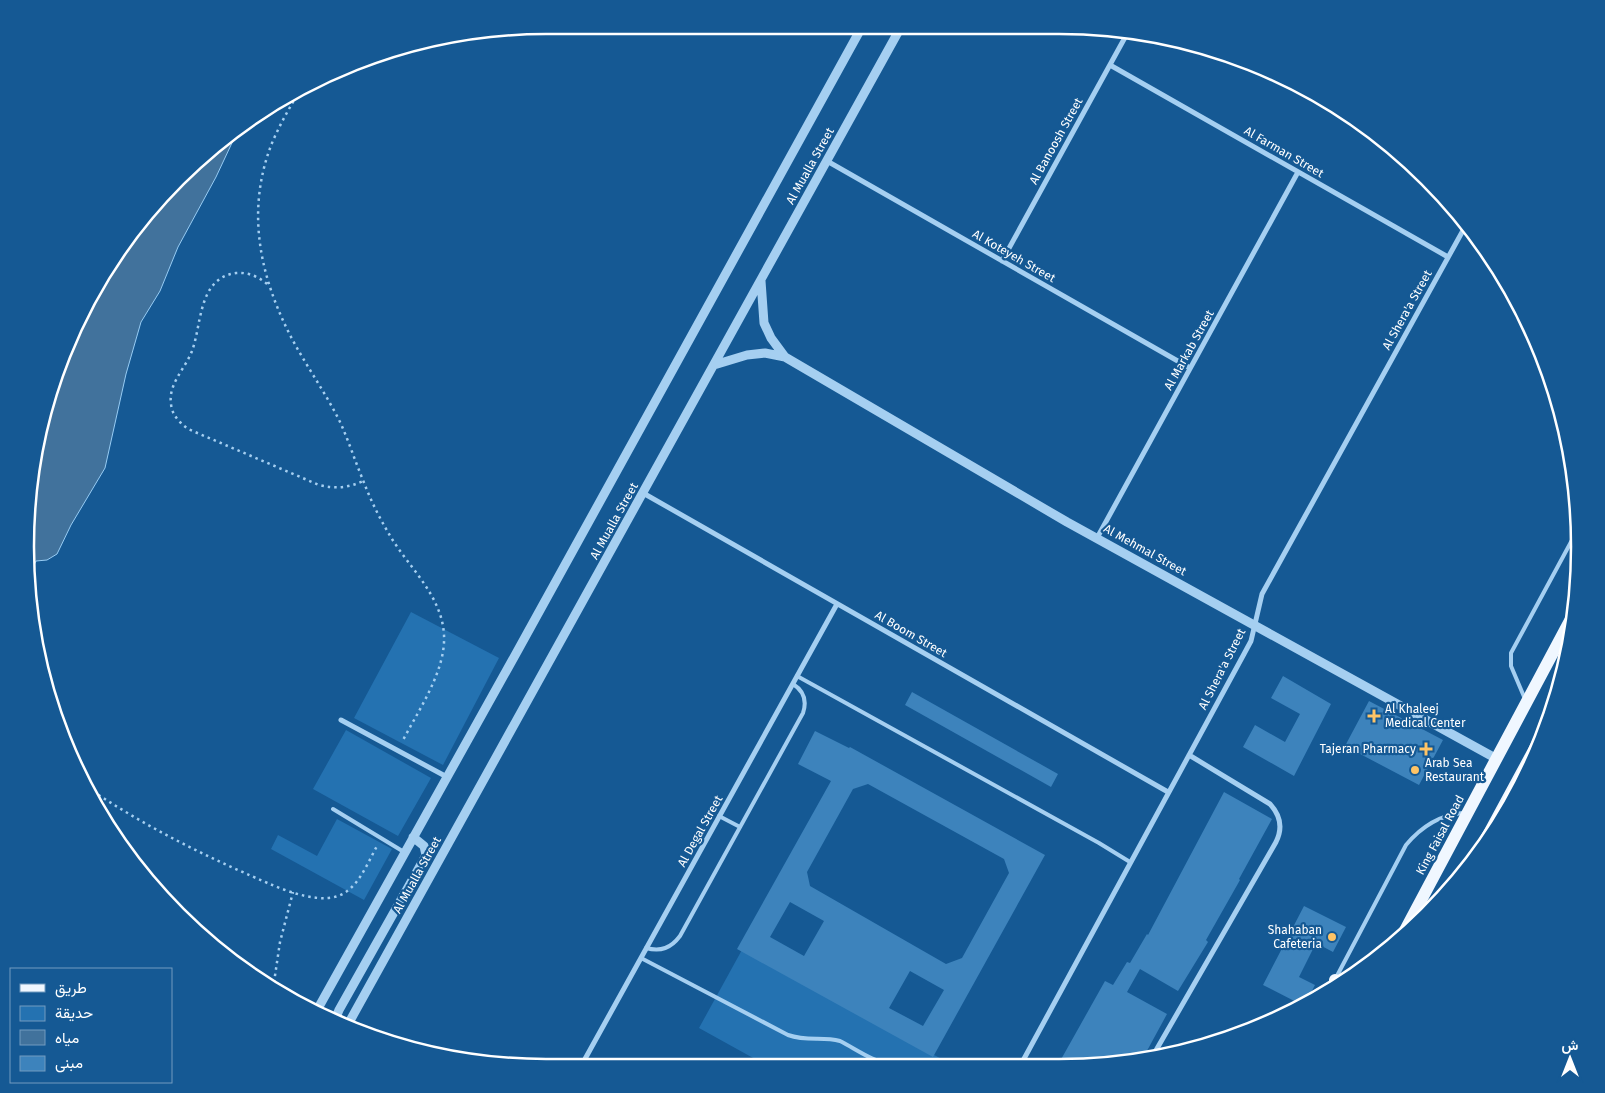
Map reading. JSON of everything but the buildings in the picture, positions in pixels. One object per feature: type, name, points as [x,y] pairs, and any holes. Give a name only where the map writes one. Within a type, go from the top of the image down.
[{"type":"main road","name":"King Faisal Road","points":[[1412,918],[1562,640]]},
{"type":"street","name":"Al Mualla Street","points":[[319,1006],[857,34]]},
{"type":"street","name":"Al Mualla Street","points":[[350,1020],[897,34]]},
{"type":"street","name":"Al Banoosh Street","points":[[1002,261],[1125,38]]},
{"type":"street","name":"Al Farman Street","points":[[1110,64],[1448,257]]},
{"type":"street","name":"Al Koteyeh Street","points":[[827,161],[1190,368]]},
{"type":"street","name":"Al Markab Street","points":[[1097,538],[1298,172]]},
{"type":"street","name":"Al Shera'a Street","points":[[1024,1059],[1244,654],[1255,625],[1262,594],[1463,231]]},
{"type":"street","name":"Al Mehmal Street","points":[[761,281],[764,323],[771,338],[785,357]]},
{"type":"street","name":"Al Mehmal Street","points":[[714,365],[747,355],[765,353],[785,357],[1097,538],[1497,759]]},
{"type":"street","name":"Al Boom Street","points":[[643,494],[1168,792]]},
{"type":"street","name":"Al Degal Street","points":[[585,1059],[837,604]]},
{"type":"street","points":[[341,720],[447,777]]},
{"type":"street","points":[[1157,1049],[1276,842],[1280,830],[1278,816],[1270,804],[1189,755]]},
{"type":"street","points":[[337,1014],[426,855],[424,846],[413,837]]},
{"type":"lane","points":[[1527,702],[1510,666],[1511,653],[1571,542]]},
{"type":"lane","points":[[797,676],[1099,842],[1130,862]]},
{"type":"lane","points":[[646,948],[666,949],[676,941],[740,828],[803,713],[805,701],[803,694],[793,684]]},
{"type":"lane","points":[[333,809],[404,852]]},
{"type":"lane","points":[[1344,973],[1406,845],[1423,828],[1433,822],[1450,815],[1468,813]]},
{"type":"lane","points":[[719,816],[740,828]]},
{"type":"lane","points":[[641,958],[788,1035],[807,1040],[840,1040],[876,1059]]},
{"type":"path","points":[[295,100],[272,144],[261,184],[258,226],[263,265],[268,285],[291,336],[341,424],[363,481],[390,536],[435,600],[443,623],[444,646],[440,669],[397,750]]},
{"type":"path","points":[[268,285],[263,280],[249,274],[234,273],[219,279],[208,290],[189,360],[172,389],[171,404],[173,412],[188,429],[319,485],[344,488],[363,481]]},
{"type":"path","points":[[97,794],[184,846],[276,887],[318,898],[343,894],[356,883],[382,838]]},
{"type":"path","points":[[274,981],[282,934],[293,892]]},
{"type":"green space","points":[[411,612],[499,658],[443,765],[354,718]]},
{"type":"green space","points":[[346,730],[431,778],[398,836],[313,789]]},
{"type":"green space","points":[[337,819],[392,849],[364,900],[271,849],[278,835],[317,856]]},
{"type":"green space","points":[[743,948],[941,1059],[755,1059],[699,1028]]},
{"type":"water","points":[[233,141],[216,177],[178,247],[160,291],[141,322],[126,374],[105,468],[71,525],[57,554],[47,560],[36,561],[35,564],[35,513],[44,446],[61,382],[87,320],[102,290],[120,262],[161,208],[208,161]]},
{"type":"place","name":"Al Khaleej Medical Center","points":[[1374,716]]},
{"type":"place","name":"Tajeran Pharmacy","points":[[1426,749]]},
{"type":"place","name":"Arab Sea Restaurant","points":[[1415,770]]},
{"type":"place","name":"Shahaban Cafeteria","points":[[1332,937]]}]
